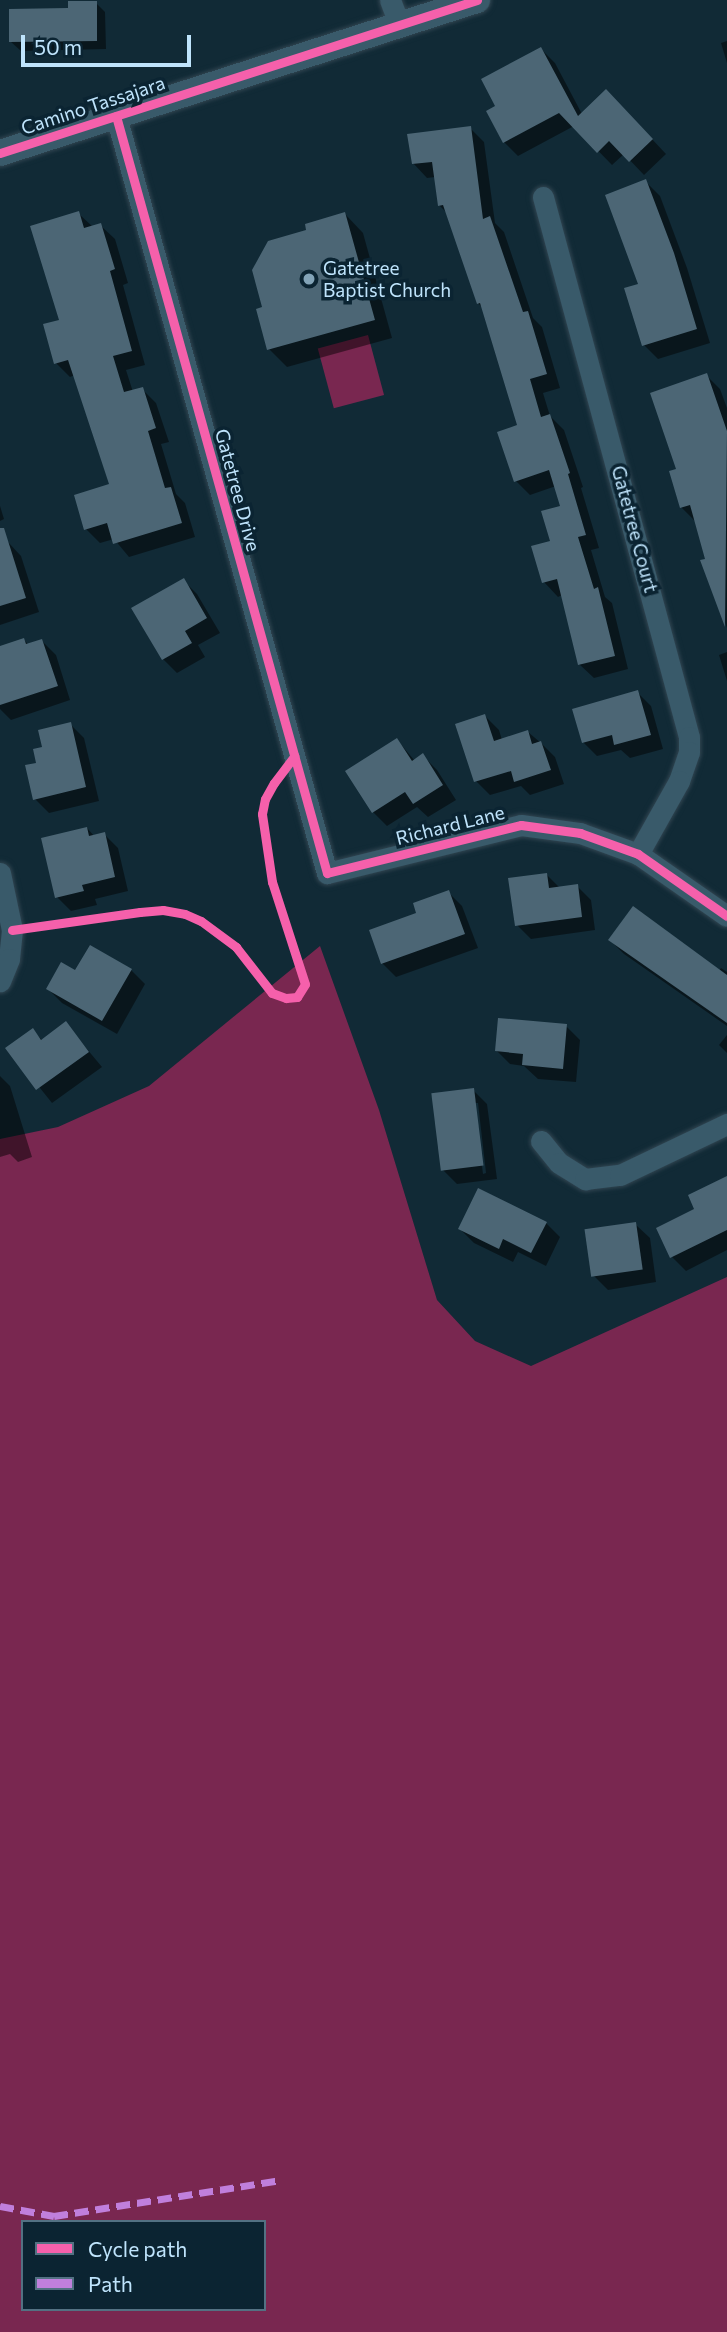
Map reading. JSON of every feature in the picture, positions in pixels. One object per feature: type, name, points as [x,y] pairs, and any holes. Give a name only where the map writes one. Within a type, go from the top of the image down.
[{"type":"street","points":[[390,0],[400,26]]},
{"type":"street","name":"Camino Tassajara","points":[[0,153],[477,0]]},
{"type":"street","name":"Gatetree Drive","points":[[116,116],[327,873]]},
{"type":"street","name":"Gatetree Court","points":[[543,197],[689,737],[689,752],[679,781],[638,854]]},
{"type":"street","name":"Richard Lane","points":[[327,873],[521,825],[580,834],[638,854],[727,916]]},
{"type":"street","points":[[0,873],[12,930],[9,959],[0,981]]},
{"type":"street","points":[[541,1141],[559,1163],[585,1179],[620,1175],[727,1124]]},
{"type":"shaded area","points":[[368,335],[384,395],[334,408],[318,348]]},
{"type":"shaded area","points":[[320,946],[379,1110],[437,1300],[475,1341],[531,1366],[727,1277],[727,2332],[0,2332],[0,1139],[58,1127],[149,1086]]},
{"type":"building","points":[[68,1],[97,1],[97,41],[9,42],[9,9],[68,8]]},
{"type":"building","points":[[541,47],[578,116],[606,89],[653,139],[629,162],[609,141],[597,153],[559,113],[503,143],[486,111],[495,106],[481,79]]},
{"type":"building","points":[[471,126],[483,219],[490,216],[523,312],[528,311],[547,374],[530,379],[541,417],[550,414],[570,473],[568,474],[586,535],[578,537],[594,589],[598,587],[615,656],[578,665],[557,579],[542,583],[531,546],[550,541],[541,511],[560,506],[549,470],[514,482],[497,432],[517,425],[480,303],[477,304],[443,205],[438,206],[432,162],[412,164],[407,134]]},
{"type":"building","points":[[646,179],[674,253],[697,329],[642,346],[624,288],[638,284],[605,195]]},
{"type":"building","points":[[79,211],[84,228],[101,223],[115,269],[110,271],[132,351],[113,356],[124,392],[143,387],[156,428],[148,431],[165,488],[171,487],[182,523],[113,544],[107,523],[84,530],[74,495],[109,484],[68,360],[54,364],[43,324],[59,320],[30,226]]},
{"type":"building","name":"Gatetree Baptist Church","points":[[345,212],[375,320],[267,350],[256,309],[262,307],[252,270],[268,241],[306,230],[305,224]]},
{"type":"building","points":[[707,373],[727,431],[725,627],[700,560],[705,559],[690,505],[680,508],[669,471],[676,469],[650,393]]},
{"type":"building","points":[[0,528],[4,528],[26,598],[0,606]]},
{"type":"building","points":[[184,578],[207,618],[185,631],[192,643],[162,660],[131,608]]},
{"type":"building","points":[[24,638],[26,644],[42,639],[58,686],[0,705],[0,646]]},
{"type":"building","points":[[638,690],[651,735],[614,745],[612,735],[582,743],[572,709]]},
{"type":"building","points":[[485,714],[494,741],[528,730],[532,744],[541,741],[551,770],[514,782],[511,771],[474,782],[455,724]]},
{"type":"building","points":[[71,722],[86,787],[33,800],[25,765],[36,763],[33,749],[42,747],[38,730]]},
{"type":"building","points":[[397,738],[412,761],[423,753],[443,785],[413,804],[405,792],[372,813],[345,771]]},
{"type":"building","points":[[87,827],[89,836],[105,832],[115,877],[82,885],[84,891],[55,898],[41,838]]},
{"type":"building","points":[[547,873],[549,888],[578,884],[582,917],[515,926],[508,878]]},
{"type":"building","points":[[449,890],[465,934],[381,964],[369,930],[416,913],[413,903]]},
{"type":"building","points":[[633,906],[727,975],[727,1023],[608,940]]},
{"type":"building","points":[[90,945],[132,969],[102,1021],[46,989],[61,962],[75,970]]},
{"type":"building","points":[[498,1018],[567,1024],[563,1069],[522,1065],[523,1054],[495,1051]]},
{"type":"building","points":[[66,1021],[89,1052],[36,1090],[5,1048],[33,1028],[41,1040]]},
{"type":"building","points":[[474,1088],[484,1165],[441,1171],[431,1093]]},
{"type":"building","points":[[727,1176],[727,1230],[670,1258],[656,1228],[694,1209],[688,1195]]},
{"type":"building","points":[[478,1188],[547,1222],[531,1253],[503,1239],[499,1249],[458,1229]]},
{"type":"building","points":[[636,1222],[643,1270],[591,1277],[585,1229]]},
{"type":"marked path","points":[[0,2206],[54,2216],[281,2180]]},
{"type":"cycle path","points":[[0,153],[477,0]]},
{"type":"cycle path","points":[[116,116],[327,873],[521,825],[580,833],[638,854],[727,916]]},
{"type":"cycle path","points":[[12,930],[140,912],[163,910],[185,914],[201,921],[236,947],[272,993],[286,998],[297,997],[305,984],[272,882],[262,814],[265,799],[294,756]]},
{"type":"place","name":"Gatetree Baptist Church","points":[[309,279]]}]
